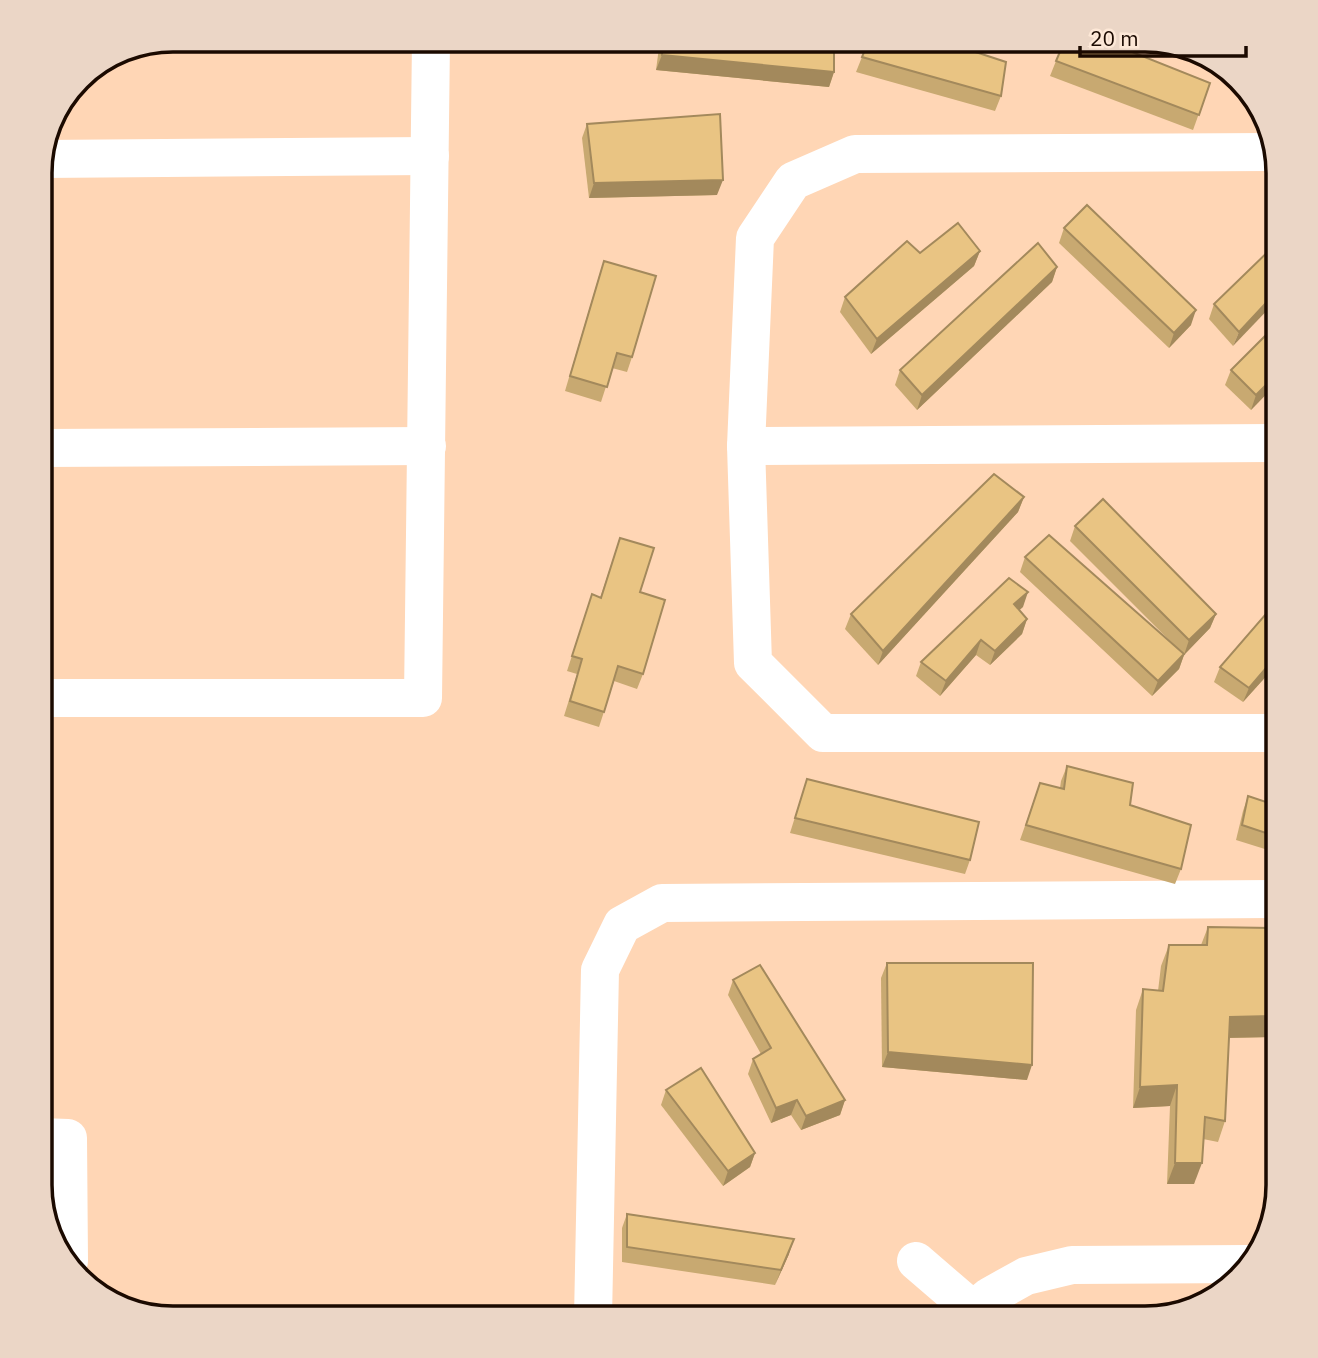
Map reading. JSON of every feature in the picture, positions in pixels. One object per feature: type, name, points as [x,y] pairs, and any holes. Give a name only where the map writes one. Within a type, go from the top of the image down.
[{"type":"street","points":[[52,698],[423,698],[431,52]]},
{"type":"street","points":[[1263,152],[855,154],[793,181],[755,238],[746,446],[754,663],[823,733],[1266,733]]},
{"type":"street","points":[[54,159],[430,156]]},
{"type":"street","points":[[746,446],[1266,443]]},
{"type":"street","points":[[53,448],[427,446]]},
{"type":"street","points":[[593,1306],[600,971],[622,925],[662,903],[1266,899]]},
{"type":"street","points":[[52,1137],[68,1138],[69,1245]]},
{"type":"street","points":[[916,1261],[963,1306]]},
{"type":"street","points":[[979,1306],[990,1296],[1026,1276],[1072,1265],[1234,1264]]},
{"type":"building","points":[[662,52],[834,53],[834,72],[662,55]]},
{"type":"building","points":[[864,53],[978,53],[1006,62],[1001,96],[862,57]]},
{"type":"building","points":[[1059,53],[1135,53],[1210,83],[1199,115],[1056,61]]},
{"type":"building","points":[[720,114],[723,180],[594,183],[587,124]]},
{"type":"building","points":[[1087,205],[1196,310],[1174,333],[1064,228]]},
{"type":"building","points":[[958,223],[980,251],[877,339],[845,297],[907,241],[920,253]]},
{"type":"building","points":[[1038,243],[1057,267],[922,395],[900,370]]},
{"type":"building","points":[[1266,254],[1266,303],[1239,332],[1214,304]]},
{"type":"building","points":[[604,261],[656,276],[632,357],[617,353],[607,387],[570,376]]},
{"type":"building","points":[[1266,335],[1266,385],[1256,395],[1231,370]]},
{"type":"building","points":[[994,474],[1024,497],[883,651],[851,614]]},
{"type":"building","points":[[1103,499],[1216,614],[1189,640],[1075,526]]},
{"type":"building","points":[[1049,535],[1184,654],[1158,681],[1025,557]]},
{"type":"building","points":[[620,538],[654,548],[640,592],[665,600],[643,674],[618,666],[604,712],[570,701],[582,659],[572,656],[592,594],[601,598]]},
{"type":"building","points":[[1009,578],[1028,592],[1014,604],[1027,619],[995,651],[981,640],[946,681],[921,662]]},
{"type":"building","points":[[1266,614],[1266,668],[1249,688],[1220,667]]},
{"type":"building","points":[[1067,766],[1133,783],[1130,805],[1191,825],[1181,869],[1026,825],[1040,783],[1064,789]]},
{"type":"building","points":[[807,779],[979,822],[970,860],[795,818]]},
{"type":"building","points":[[1248,796],[1266,802],[1266,833],[1242,825]]},
{"type":"building","points":[[1208,927],[1266,928],[1266,1016],[1230,1017],[1225,1121],[1205,1117],[1202,1163],[1175,1163],[1177,1085],[1140,1087],[1143,989],[1163,991],[1169,945],[1207,945]]},
{"type":"building","points":[[887,963],[1033,963],[1032,1065],[888,1052]]},
{"type":"building","points":[[760,965],[845,1100],[806,1116],[797,1100],[776,1108],[753,1059],[771,1048],[733,980]]},
{"type":"building","points":[[701,1068],[755,1153],[728,1171],[666,1090]]},
{"type":"building","points":[[627,1214],[794,1239],[781,1270],[627,1247]]}]
